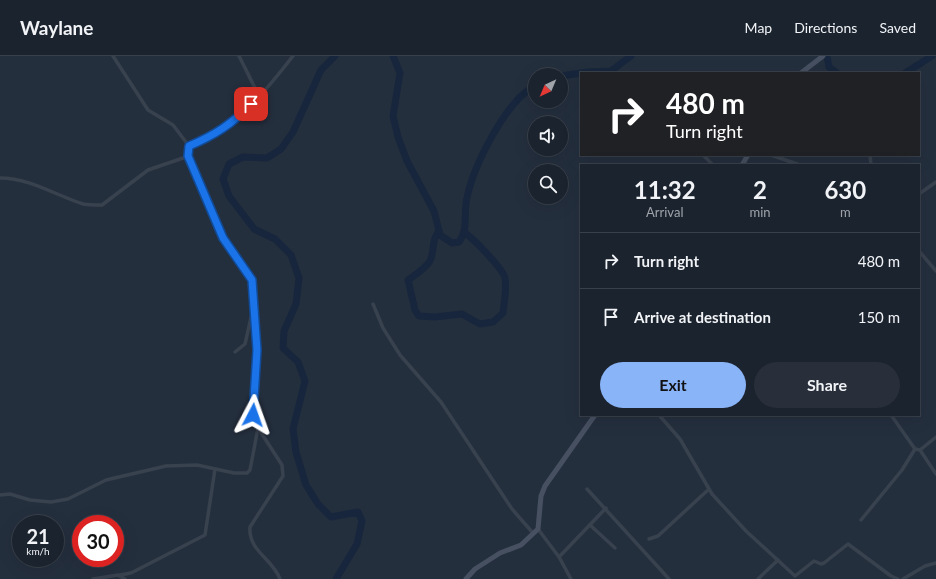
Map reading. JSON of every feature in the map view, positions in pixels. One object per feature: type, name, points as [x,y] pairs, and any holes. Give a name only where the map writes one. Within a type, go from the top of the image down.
[{"type":"street","points":[[113,56],[148,110],[173,125],[189,146],[188,156],[223,238],[252,280],[257,350],[253,415],[258,428],[282,465],[283,476],[250,527],[249,534],[254,546],[277,573],[280,579]]},
{"type":"street","points":[[239,56],[259,96]]},
{"type":"street","points":[[189,146],[219,132],[236,120],[259,96],[268,89],[293,56]]},
{"type":"street","points":[[802,72],[820,57]]},
{"type":"street","points":[[0,178],[21,180],[49,189],[84,204],[102,205],[148,170],[188,156]]},
{"type":"street","points":[[703,156],[712,164]]},
{"type":"street","points":[[774,156],[797,164]]},
{"type":"street","points":[[920,193],[936,182]]},
{"type":"street","points":[[920,252],[936,271]]},
{"type":"street","points":[[235,352],[241,348],[247,339],[252,320],[253,300]]},
{"type":"street","points":[[373,304],[383,328],[400,355],[441,402],[512,509],[533,533]]},
{"type":"street","points":[[571,579],[559,557],[538,529],[540,502],[545,486],[594,416]]},
{"type":"street","points":[[660,416],[680,439],[709,489],[746,531],[778,560],[794,578],[810,562],[814,561],[821,564],[824,563],[848,544],[891,576],[898,579]]},
{"type":"street","points":[[892,416],[915,448],[920,450],[936,474]]},
{"type":"street","points":[[0,496],[10,494],[30,500],[51,502],[68,499],[106,480],[166,466],[197,465],[234,473],[249,472],[258,428]]},
{"type":"street","points":[[920,450],[936,437]]},
{"type":"street","points":[[861,520],[902,470],[915,448]]},
{"type":"street","points":[[93,579],[131,573],[205,535],[215,469]]},
{"type":"street","points":[[587,489],[606,508],[669,579]]},
{"type":"street","points":[[649,539],[658,536],[709,489]]},
{"type":"street","points":[[559,557],[606,508]]},
{"type":"street","points":[[590,525],[615,548]]},
{"type":"street","points":[[466,579],[475,569],[500,553],[521,545],[538,529]]},
{"type":"street","points":[[758,579],[778,560]]},
{"type":"street","points":[[903,579],[925,566],[936,563]]},
{"type":"street","points":[[120,575],[124,579]]},
{"type":"street","points":[[662,579],[666,576]]},
{"type":"waterway","points":[[335,56],[321,70],[293,132],[281,149],[267,158],[243,157],[229,164],[223,179],[229,196],[254,229],[275,239],[291,255],[299,278],[296,304],[284,331],[283,348],[298,362],[305,381],[293,429],[296,452],[306,485],[318,504],[331,517],[358,512],[362,521],[357,544],[336,579]]},
{"type":"waterway","points":[[393,56],[400,73],[393,116],[398,137],[407,161],[434,211],[440,235],[452,243],[459,242],[462,237],[465,226],[466,204],[470,185],[492,136],[502,119],[513,105],[528,91]]},
{"type":"waterway","points":[[588,72],[611,71],[631,56]]},
{"type":"waterway","points":[[827,56],[829,67],[836,72]]},
{"type":"waterway","points":[[907,72],[932,56]]},
{"type":"waterway","points":[[568,75],[580,73]]},
{"type":"waterway","points":[[439,231],[435,238],[430,261],[423,269],[408,280],[415,310],[419,316],[435,317],[462,314],[480,324],[493,322],[503,313],[506,291],[505,278],[488,254],[465,233]]},
{"type":"route","points":[[251,104],[236,120],[219,132],[189,146],[188,156],[223,238],[252,280],[257,350],[253,415]]}]
